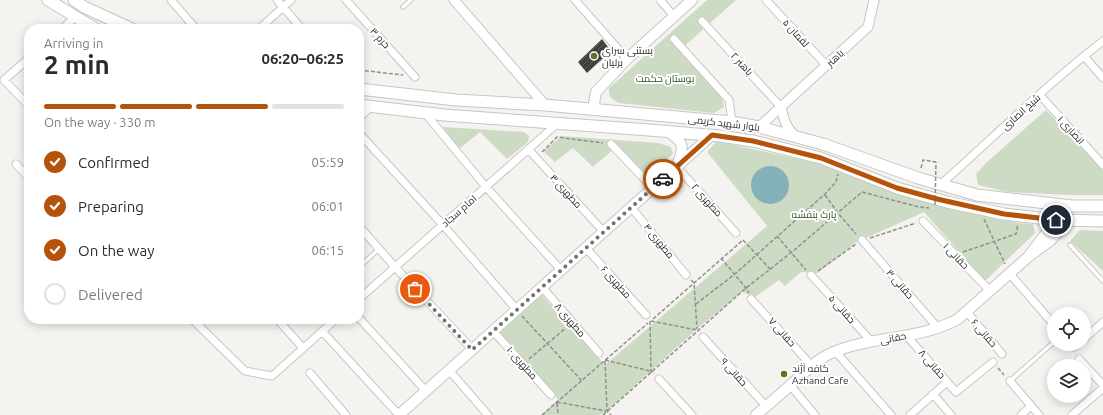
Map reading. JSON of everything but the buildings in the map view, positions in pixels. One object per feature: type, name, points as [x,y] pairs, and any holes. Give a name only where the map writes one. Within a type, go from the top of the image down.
[{"type":"main road","points":[[48,0],[87,24]]},
{"type":"main road","points":[[74,0],[122,24]]},
{"type":"main road","points":[[593,110],[596,92],[627,59],[692,0]]},
{"type":"main road","name":"بلوار شهید کریمی","points":[[364,89],[456,100],[545,105],[732,122],[759,127],[823,144],[940,185],[977,195],[1072,206],[1103,206]]},
{"type":"main road","name":"بلوار شهید کریمی","points":[[364,105],[425,113],[712,135],[753,141],[821,158],[897,188],[937,199],[1004,214],[1068,221],[1103,221]]},
{"type":"main road","points":[[668,132],[678,138],[682,144],[681,158],[677,167]]},
{"type":"main road","points":[[402,414],[449,370],[712,135]]},
{"type":"main road","points":[[1028,257],[1056,220],[1060,204]]},
{"type":"main road","points":[[1028,257],[1051,240],[1068,221],[1072,206]]},
{"type":"main road","name":"حقانی","points":[[756,415],[812,366],[828,355],[872,342],[946,326],[967,312],[1028,257]]},
{"type":"street","points":[[171,0],[192,24]]},
{"type":"street","points":[[277,0],[298,24]]},
{"type":"street","points":[[265,24],[291,0]]},
{"type":"street","name":"خرم ۳","points":[[346,0],[415,77]]},
{"type":"street","points":[[454,0],[545,105]]},
{"type":"street","points":[[575,0],[627,59]]},
{"type":"street","points":[[660,0],[674,16]]},
{"type":"street","name":"لقمان ۵","points":[[766,0],[827,66]]},
{"type":"street","name":"باهنر","points":[[759,127],[868,27],[874,0]]},
{"type":"street","points":[[67,24],[75,17]]},
{"type":"street","name":"باهنر ۲","points":[[702,21],[781,107]]},
{"type":"street","points":[[674,39],[729,100],[732,122]]},
{"type":"street","name":"شیخ انصاری","points":[[940,185],[1084,56],[1103,41]]},
{"type":"street","points":[[1084,56],[1103,78]]},
{"type":"street","points":[[24,62],[4,80],[24,101]]},
{"type":"street","name":"انصاری ۱","points":[[1040,95],[1103,165]]},
{"type":"street","points":[[364,113],[372,106]]},
{"type":"street","points":[[781,107],[785,124],[796,137]]},
{"type":"street","points":[[425,113],[486,187],[561,270]]},
{"type":"street","name":"امام سجاد","points":[[364,295],[558,123]]},
{"type":"street","points":[[364,138],[443,225],[517,310]]},
{"type":"street","points":[[611,144],[653,188]]},
{"type":"street","name":"مطهری ۳","points":[[528,150],[604,232]]},
{"type":"street","points":[[16,164],[24,173]]},
{"type":"street","name":"مطهری ۲","points":[[677,167],[736,233]]},
{"type":"street","name":"مطهری ۴","points":[[631,208],[686,275]]},
{"type":"street","name":"حقانی ۱","points":[[923,221],[990,291]]},
{"type":"street","points":[[364,231],[472,350]]},
{"type":"street","name":"حقانی ۳","points":[[862,240],[938,328]]},
{"type":"street","name":"مطهری ۶","points":[[586,248],[648,318]]},
{"type":"street","points":[[1010,274],[1047,317]]},
{"type":"street","name":"حقانی ۵","points":[[811,275],[872,342]]},
{"type":"street","name":"مطهری ۸","points":[[542,287],[599,353]]},
{"type":"street","name":"حقانی ۷","points":[[751,299],[812,366]]},
{"type":"street","name":"حقانی ۶","points":[[967,312],[1002,354]]},
{"type":"street","points":[[1091,333],[1103,322]]},
{"type":"street","points":[[364,323],[426,391]]},
{"type":"street","points":[[197,324],[245,371],[272,376],[330,324]]},
{"type":"street","points":[[281,324],[303,348]]},
{"type":"street","points":[[322,331],[402,414]]},
{"type":"street","name":"مطهری ۱۰","points":[[493,331],[551,395]]},
{"type":"street","name":"حقانی ۸","points":[[906,335],[956,392],[993,362]]},
{"type":"street","name":"حقانی ۹","points":[[703,337],[766,406]]},
{"type":"street","points":[[836,352],[891,415]]},
{"type":"street","points":[[449,370],[488,415]]},
{"type":"street","points":[[310,373],[346,415]]},
{"type":"street","points":[[1072,415],[1103,387],[1091,373]]},
{"type":"street","points":[[659,379],[692,415]]},
{"type":"street","points":[[1010,381],[1040,415]]},
{"type":"street","points":[[910,415],[947,382]]},
{"type":"street","points":[[790,386],[815,415]]},
{"type":"street","points":[[933,394],[951,415]]},
{"type":"street","points":[[1021,415],[1031,406]]},
{"type":"lane","points":[[403,7],[411,0]]},
{"type":"lane","points":[[1070,245],[1103,281]]},
{"type":"lane","points":[[364,263],[380,249]]},
{"type":"lane","points":[[1010,381],[1047,348]]},
{"type":"path","points":[[364,71],[415,77]]},
{"type":"path","points":[[536,157],[557,137],[611,144]]},
{"type":"path","points":[[923,160],[936,162],[935,205]]},
{"type":"path","points":[[696,304],[735,274],[825,194],[836,182],[840,166]]},
{"type":"path","points":[[603,415],[697,330],[862,192],[919,207],[935,208]]},
{"type":"path","points":[[825,194],[838,213],[862,240]]},
{"type":"path","points":[[982,215],[1010,274]]},
{"type":"path","points":[[778,236],[811,275],[862,240],[923,221]]},
{"type":"path","points":[[955,255],[1016,234]]},
{"type":"path","points":[[542,415],[606,361],[648,318],[694,283],[743,240],[758,254],[770,269]]},
{"type":"path","points":[[722,258],[746,288],[751,299]]},
{"type":"path","points":[[686,275],[694,283],[697,330]]},
{"type":"path","points":[[517,310],[582,381]]},
{"type":"path","points":[[648,318],[697,330]]},
{"type":"path","points":[[648,318],[651,371]]},
{"type":"path","points":[[523,364],[572,322]]},
{"type":"path","points":[[599,353],[606,361],[651,371],[659,379]]},
{"type":"path","points":[[606,361],[607,411]]},
{"type":"path","points":[[993,362],[1010,381]]},
{"type":"path","points":[[557,402],[607,411],[611,415]]},
{"type":"path","points":[[557,402],[558,415]]},
{"type":"green space","name":"بوستان حکمت","points":[[707,0],[736,0],[680,50],[719,93],[724,107],[714,113],[619,103],[612,99],[609,94],[609,88]]},
{"type":"green space","points":[[1046,110],[1103,170],[1103,195],[1008,192],[978,185],[976,174],[987,162]]},
{"type":"green space","points":[[443,127],[524,132],[529,136],[528,142],[507,159],[480,132],[459,149]]},
{"type":"green space","points":[[562,136],[658,143],[671,147],[673,154],[643,180],[613,150],[593,167],[573,148],[555,162],[543,151]]},
{"type":"green space","name":"پارک بنفشه","points":[[717,141],[821,164],[913,199],[1018,223],[1033,224],[1035,233],[985,281],[924,212],[855,243],[818,273],[801,272],[785,286],[779,280],[755,297],[742,292],[698,328],[607,411],[600,415],[542,415],[558,399],[499,333],[541,294],[605,365],[767,226],[707,152]]},
{"type":"green space","points":[[1080,230],[1103,231],[1103,271],[1070,241]]},
{"type":"water","points":[[770,166],[780,169],[786,175],[789,185],[786,195],[780,201],[770,204],[760,201],[754,195],[751,185],[754,175],[760,169]]},
{"type":"way so far","points":[[415,289],[472,350],[663,179]]},
{"type":"place","name":"بستنی سرای برلیان","points":[[594,56]]},
{"type":"place","name":"کافه آژند Azhand Cafe","points":[[784,374]]},
{"type":"route","points":[[663,179],[712,135],[753,141],[821,158],[897,188],[937,199],[1004,214],[1056,220]]}]
